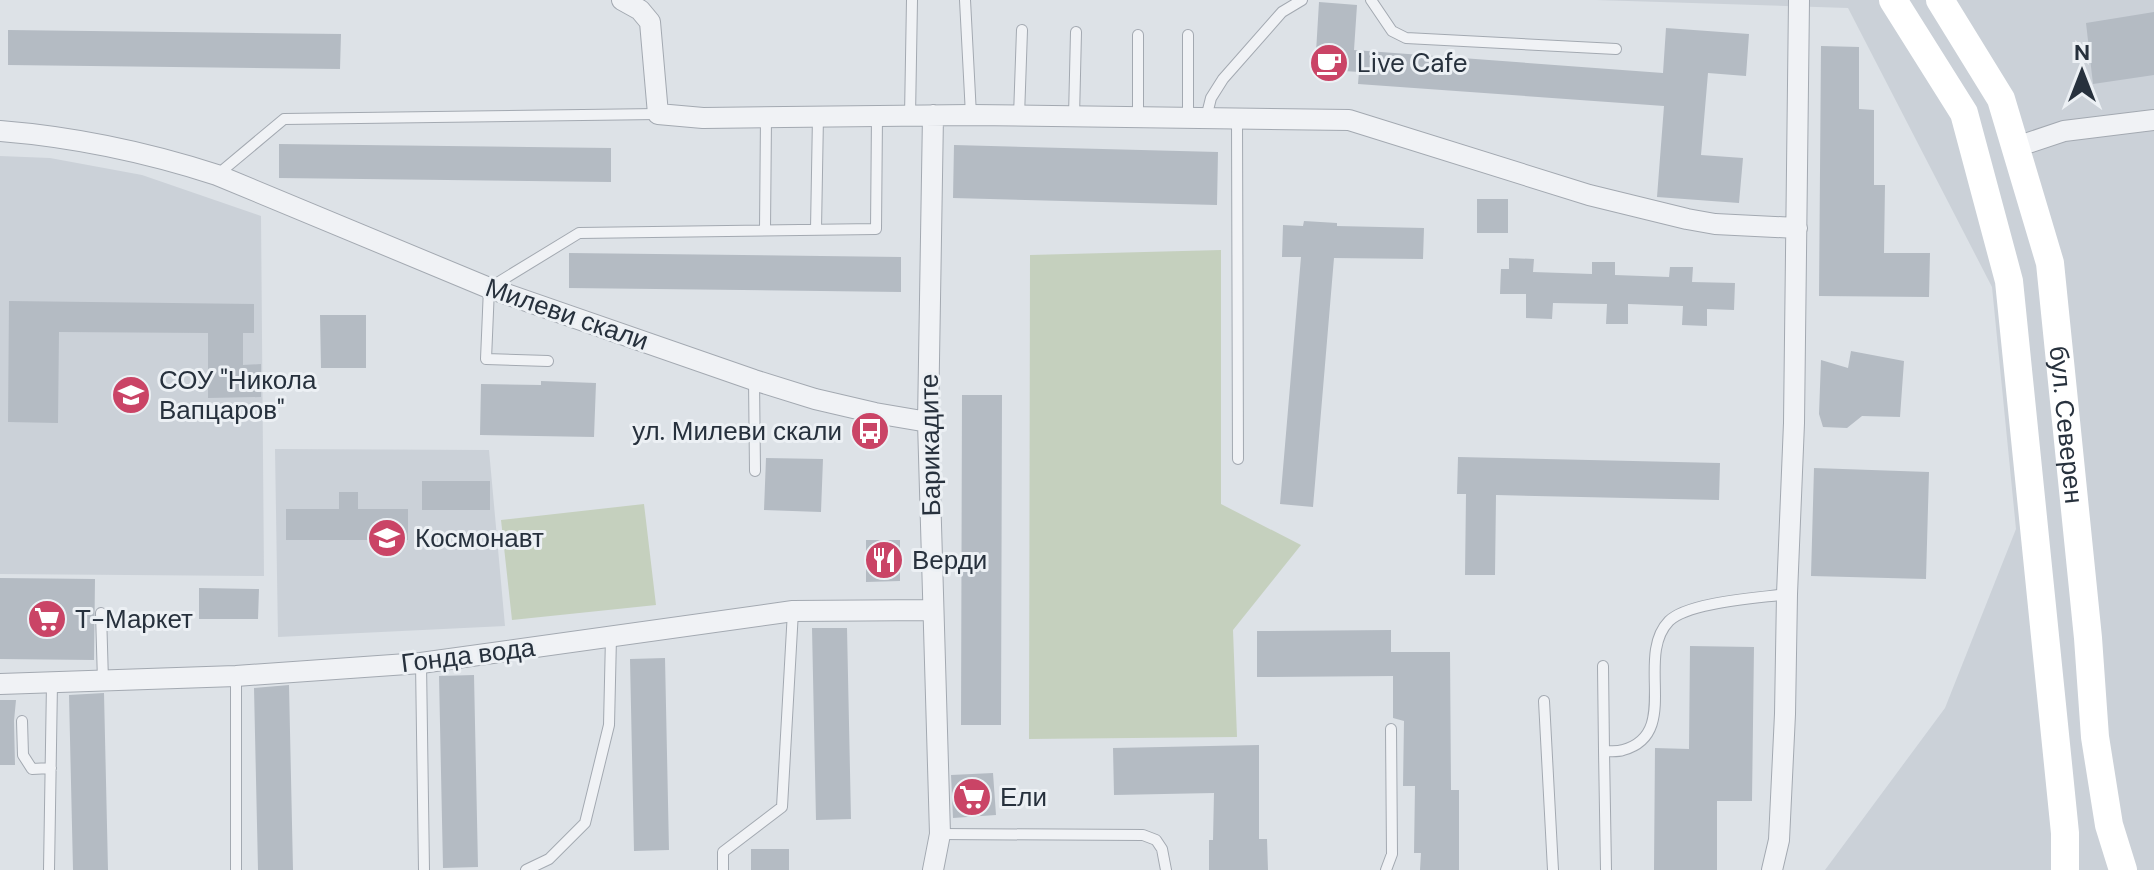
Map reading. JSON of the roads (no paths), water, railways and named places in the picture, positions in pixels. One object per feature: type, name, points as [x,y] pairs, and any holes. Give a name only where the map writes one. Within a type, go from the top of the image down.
[{"type":"main road","name":"бул. Северен","points":[[1893,0],[1964,113],[2009,281],[2065,833],[2065,870]]},
{"type":"main road","name":"бул. Северен","points":[[1940,0],[2001,99],[2050,263],[2095,737],[2109,825],[2123,870]]},
{"type":"street","points":[[622,0],[640,10],[650,22],[658,114],[703,118],[971,115],[1349,120],[1589,195],[1687,219],[1724,225],[1797,228]]},
{"type":"street","points":[[1772,870],[1779,840],[1785,714],[1794,423],[1799,0]]},
{"type":"street","name":"Барикадите","points":[[933,115],[928,422],[940,834],[933,870]]},
{"type":"street","points":[[2016,147],[2064,131],[2154,120]]},
{"type":"street","name":"Милеви скали","points":[[0,131],[51,135],[176,162],[217,175],[489,288],[754,380],[815,399],[928,422]]},
{"type":"street","name":"Гонда вода","points":[[0,684],[236,676],[421,663],[793,611],[933,610]]},
{"type":"lane","points":[[910,116],[912,0]]},
{"type":"lane","points":[[965,0],[971,115]]},
{"type":"lane","points":[[1197,118],[1223,79],[1282,12],[1302,0]]},
{"type":"lane","points":[[1371,0],[1392,31],[1406,38],[1616,49]]},
{"type":"lane","points":[[1019,116],[1022,30]]},
{"type":"lane","points":[[1074,117],[1076,32]]},
{"type":"lane","points":[[1138,35],[1138,118]]},
{"type":"lane","points":[[1188,35],[1197,118]]},
{"type":"lane","points":[[217,175],[284,119],[658,114]]},
{"type":"lane","points":[[816,229],[818,116]]},
{"type":"lane","points":[[548,361],[486,359],[489,288],[579,233],[876,229],[877,116]]},
{"type":"lane","points":[[765,229],[766,117]]},
{"type":"lane","points":[[1237,119],[1238,459]]},
{"type":"lane","points":[[754,380],[755,471]]},
{"type":"lane","points":[[1604,751],[1623,750],[1643,740],[1653,724],[1656,643],[1669,621],[1690,608],[1787,594]]},
{"type":"lane","points":[[723,870],[723,852],[782,807],[793,611]]},
{"type":"lane","points":[[101,613],[103,681]]},
{"type":"lane","points":[[526,870],[539,867],[585,823],[609,725],[611,637]]},
{"type":"lane","points":[[421,663],[424,870]]},
{"type":"lane","points":[[1603,666],[1606,870]]},
{"type":"lane","points":[[236,676],[236,870]]},
{"type":"lane","points":[[49,870],[52,683]]},
{"type":"lane","points":[[1544,701],[1553,870]]},
{"type":"lane","points":[[22,721],[23,755],[32,769],[51,768]]},
{"type":"lane","points":[[1386,870],[1392,854],[1391,729]]},
{"type":"lane","points":[[940,834],[1143,835],[1156,840],[1162,849],[1166,870]]},
{"type":"place","name":"Live Cafe","points":[[1329,63]]},
{"type":"place","name":"СОУ \"Никола Вапцаров\"","points":[[131,395]]},
{"type":"place","name":"ул. Милеви скали","points":[[870,431]]},
{"type":"place","name":"Космонавт","points":[[387,538]]},
{"type":"place","name":"Верди","points":[[884,560]]},
{"type":"place","name":"Т-Маркет","points":[[47,619]]},
{"type":"place","name":"Ели","points":[[972,797]]}]
